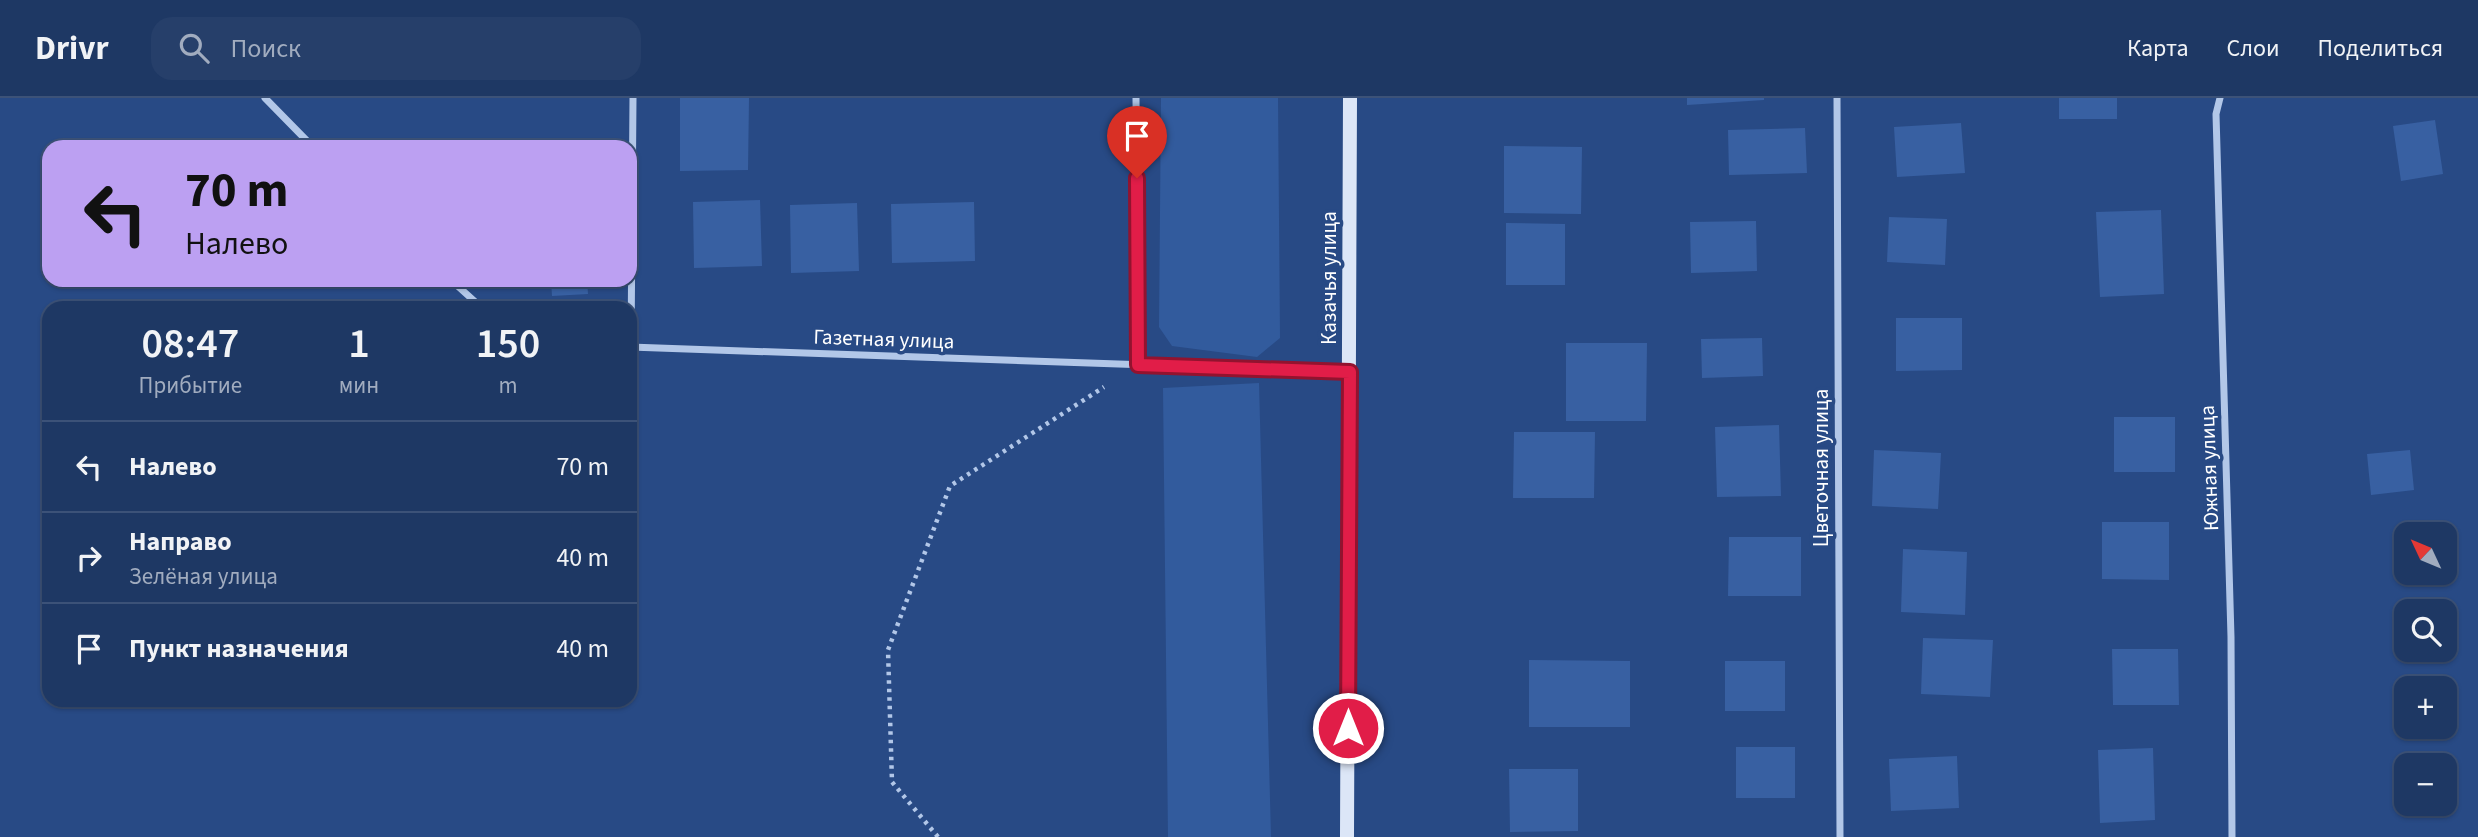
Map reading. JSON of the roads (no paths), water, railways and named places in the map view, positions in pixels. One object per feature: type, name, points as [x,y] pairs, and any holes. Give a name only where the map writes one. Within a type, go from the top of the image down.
[{"type":"main road","name":"Казачья улица","points":[[1347,837],[1350,98]]},
{"type":"street","points":[[265,98],[306,140]]},
{"type":"street","points":[[633,98],[633,140]]},
{"type":"street","points":[[1136,98],[1138,365]]},
{"type":"street","name":"Цветочная улица","points":[[1837,98],[1840,837]]},
{"type":"street","name":"Южная улица","points":[[2220,98],[2216,114],[2231,636],[2232,837]]},
{"type":"street","points":[[459,287],[474,301]]},
{"type":"street","name":"Газетная улица","points":[[637,347],[1350,372]]}]
